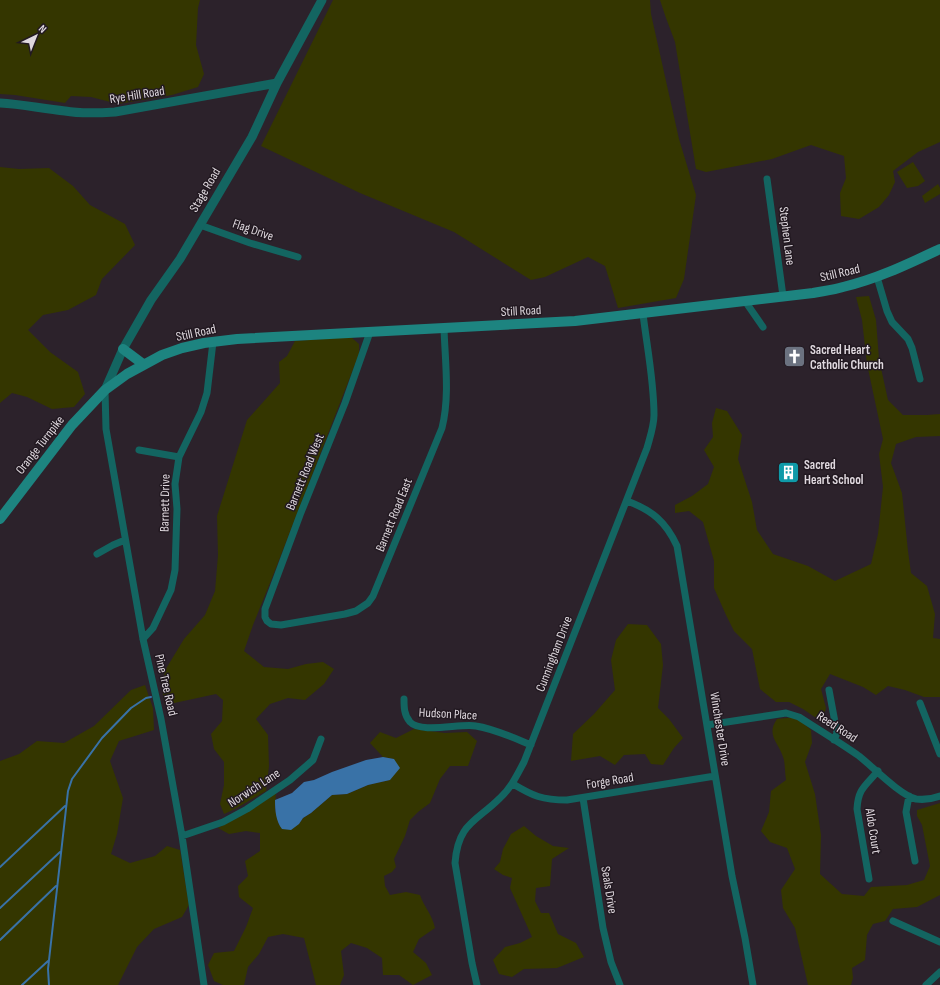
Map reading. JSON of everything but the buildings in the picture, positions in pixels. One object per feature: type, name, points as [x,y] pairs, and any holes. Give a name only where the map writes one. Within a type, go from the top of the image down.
[{"type":"main road","name":"Still Road","points":[[105,390],[143,364],[162,355],[182,348],[213,342],[237,339],[575,321],[745,301],[842,288],[900,268],[940,248]]},
{"type":"main road","points":[[123,349],[143,364]]},
{"type":"main road","name":"Orange Turnpike","points":[[0,519],[72,425],[105,390]]},
{"type":"street","name":"Stage Road","points":[[105,390],[123,349],[151,300],[180,259],[252,137],[277,83],[322,0]]},
{"type":"street","name":"Rye Hill Road","points":[[0,103],[66,112],[102,113],[115,112],[277,83]]},
{"type":"street","name":"Stephen Lane","points":[[768,179],[783,296]]},
{"type":"street","name":"Flag Drive","points":[[200,225],[250,243],[298,257]]},
{"type":"street","points":[[877,277],[886,311],[892,322],[908,339],[912,348],[920,379]]},
{"type":"street","points":[[745,301],[762,327]]},
{"type":"street","name":"Cunningham Drive","points":[[477,985],[456,870],[456,850],[460,836],[468,825],[501,797],[512,784],[524,762],[648,448],[654,416],[643,314]]},
{"type":"street","name":"Barnett Road East","points":[[267,620],[271,624],[282,625],[345,614],[362,608],[374,596],[442,428],[446,413],[444,328]]},
{"type":"street","name":"Barnett Road West","points":[[267,620],[265,617],[265,609],[300,515],[345,403],[370,332]]},
{"type":"street","name":"Barnett Drive","points":[[143,639],[153,628],[172,590],[175,570],[178,509],[175,484],[179,457],[201,412],[207,392],[213,342]]},
{"type":"street","name":"Pine Tree Road","points":[[105,390],[106,430],[143,639],[161,720],[182,836],[204,985]]},
{"type":"street","points":[[139,450],[179,457]]},
{"type":"street","name":"Winchester Drive","points":[[627,501],[650,511],[662,521],[672,534],[677,546],[732,876],[753,985]]},
{"type":"street","points":[[97,554],[125,540]]},
{"type":"street","points":[[829,690],[836,733],[834,740]]},
{"type":"street","name":"Hudson Place","points":[[404,699],[406,716],[411,723],[416,725],[425,727],[476,725],[502,733],[531,745]]},
{"type":"street","points":[[920,704],[940,754]]},
{"type":"street","name":"Reed Road","points":[[707,725],[786,713],[799,717],[859,756],[898,789],[909,796],[915,799],[930,799],[940,796]]},
{"type":"street","name":"Norwich Lane","points":[[182,836],[223,822],[247,809],[290,780],[313,760],[321,738]]},
{"type":"street","name":"Aldo Court","points":[[869,879],[857,809],[857,798],[860,792],[878,771]]},
{"type":"street","name":"Forge Road","points":[[512,784],[531,795],[543,799],[567,800],[715,776]]},
{"type":"street","points":[[909,796],[906,812],[915,861]]},
{"type":"street","name":"Seals Drive","points":[[582,798],[603,928],[611,962],[620,985]]},
{"type":"street","points":[[893,921],[940,942]]},
{"type":"street","points":[[927,984],[940,972]]},
{"type":"shaded area","points":[[0,0],[200,0],[198,8],[196,45],[204,74],[198,87],[172,95],[118,104],[91,97],[71,96],[65,103],[0,94]]},
{"type":"shaded area","points":[[333,0],[650,0],[651,14],[679,139],[696,195],[684,279],[676,298],[618,308],[605,266],[588,257],[545,277],[531,280],[454,232],[360,193],[261,146]]},
{"type":"shaded area","points":[[660,0],[940,0],[940,142],[918,152],[893,171],[895,182],[889,195],[879,207],[859,219],[841,216],[840,193],[846,178],[844,156],[811,145],[772,159],[706,172],[696,169],[675,42]]},
{"type":"shaded area","points":[[913,162],[925,181],[918,186],[907,188],[897,172]]},
{"type":"shaded area","points":[[0,167],[19,169],[49,168],[73,186],[90,205],[125,224],[135,245],[102,279],[96,295],[68,310],[43,315],[28,330],[50,352],[78,372],[85,394],[74,407],[52,409],[27,397],[12,393],[0,403]]},
{"type":"shaded area","points":[[938,184],[940,194],[925,203],[922,196]]},
{"type":"shaded area","points":[[869,296],[876,320],[879,359],[888,400],[903,415],[940,414],[940,436],[916,437],[896,444],[891,463],[902,493],[911,573],[927,586],[935,614],[933,638],[940,639],[940,697],[924,697],[888,686],[876,695],[863,687],[830,674],[821,689],[826,708],[822,722],[803,709],[789,702],[776,702],[760,689],[752,649],[734,631],[714,588],[714,561],[703,522],[689,511],[675,513],[675,505],[692,496],[708,484],[714,467],[704,450],[713,437],[712,423],[716,408],[727,411],[742,435],[738,459],[752,502],[757,530],[773,554],[808,566],[835,581],[871,564],[878,534],[883,487],[879,454],[883,439],[867,364],[862,320],[856,297]]},
{"type":"shaded area","points":[[351,337],[359,344],[359,354],[244,651],[264,667],[288,669],[306,664],[323,662],[334,669],[324,684],[305,700],[288,698],[270,704],[256,719],[268,735],[269,766],[266,791],[224,814],[220,804],[224,785],[224,762],[214,749],[211,734],[222,721],[223,700],[216,694],[165,705],[161,684],[167,667],[184,639],[205,615],[215,591],[218,555],[217,516],[247,420],[280,383],[279,362],[287,356],[295,341]]},
{"type":"shaded area","points":[[628,624],[647,625],[661,644],[663,665],[658,708],[669,719],[683,738],[674,748],[663,765],[651,764],[645,754],[624,755],[615,765],[600,756],[571,761],[573,734],[594,714],[615,690],[611,660],[616,640]]},
{"type":"shaded area","points":[[145,685],[153,708],[154,730],[119,741],[110,761],[123,798],[117,834],[111,854],[130,863],[155,856],[167,846],[180,850],[189,905],[182,917],[154,929],[137,947],[118,985],[0,985],[0,761],[19,754],[37,741],[64,743],[94,726],[131,690]]},
{"type":"shaded area","points":[[796,717],[811,730],[812,743],[805,762],[815,794],[821,835],[820,874],[842,894],[864,896],[871,887],[907,885],[924,880],[930,866],[922,825],[917,816],[917,810],[940,803],[940,895],[917,907],[893,909],[885,921],[873,924],[867,935],[865,960],[852,968],[853,978],[851,985],[808,985],[795,928],[783,908],[781,890],[795,869],[787,848],[770,842],[761,831],[769,812],[771,791],[786,780],[784,760],[774,740],[772,730],[777,719]]},
{"type":"shaded area","points":[[414,729],[445,733],[467,732],[477,741],[468,766],[450,766],[440,779],[430,803],[410,820],[405,836],[394,859],[396,867],[392,872],[384,876],[385,886],[390,895],[406,892],[420,895],[434,923],[435,928],[419,939],[413,952],[426,963],[432,975],[413,985],[399,975],[383,975],[382,958],[367,948],[351,943],[341,951],[344,975],[340,985],[316,985],[304,938],[283,934],[268,937],[259,954],[248,967],[244,985],[223,985],[214,981],[208,965],[214,953],[234,951],[246,927],[253,908],[239,897],[238,886],[248,876],[245,861],[260,851],[260,833],[246,831],[229,834],[218,828],[255,807],[276,792],[275,809],[279,825],[299,824],[303,818],[332,795],[347,794],[368,785],[390,780],[394,759],[383,757],[370,743],[380,732],[396,738]]},
{"type":"shaded area","points":[[524,826],[536,836],[553,846],[569,848],[552,859],[550,886],[536,888],[535,901],[541,913],[549,913],[558,934],[576,943],[584,957],[557,968],[524,969],[512,977],[499,974],[493,960],[505,947],[520,943],[532,937],[510,888],[512,878],[503,875],[494,869],[500,862],[503,849],[511,834]]},
{"type":"water","points":[[383,757],[394,759],[400,768],[390,780],[368,785],[347,794],[332,795],[303,818],[299,824],[291,830],[282,829],[276,816],[275,800],[292,793],[304,782],[314,780],[366,760]]},
{"type":"waterway","points":[[49,985],[48,969],[68,791],[72,779],[102,738],[131,708],[146,698],[151,697]]},
{"type":"waterway","points":[[0,867],[65,806]]},
{"type":"waterway","points":[[0,908],[60,852]]},
{"type":"waterway","points":[[0,940],[56,886]]},
{"type":"waterway","points":[[22,985],[48,961]]},
{"type":"place","name":"Sacred Heart Catholic Church","points":[[795,357]]},
{"type":"place","name":"Sacred Heart School","points":[[789,472]]}]
